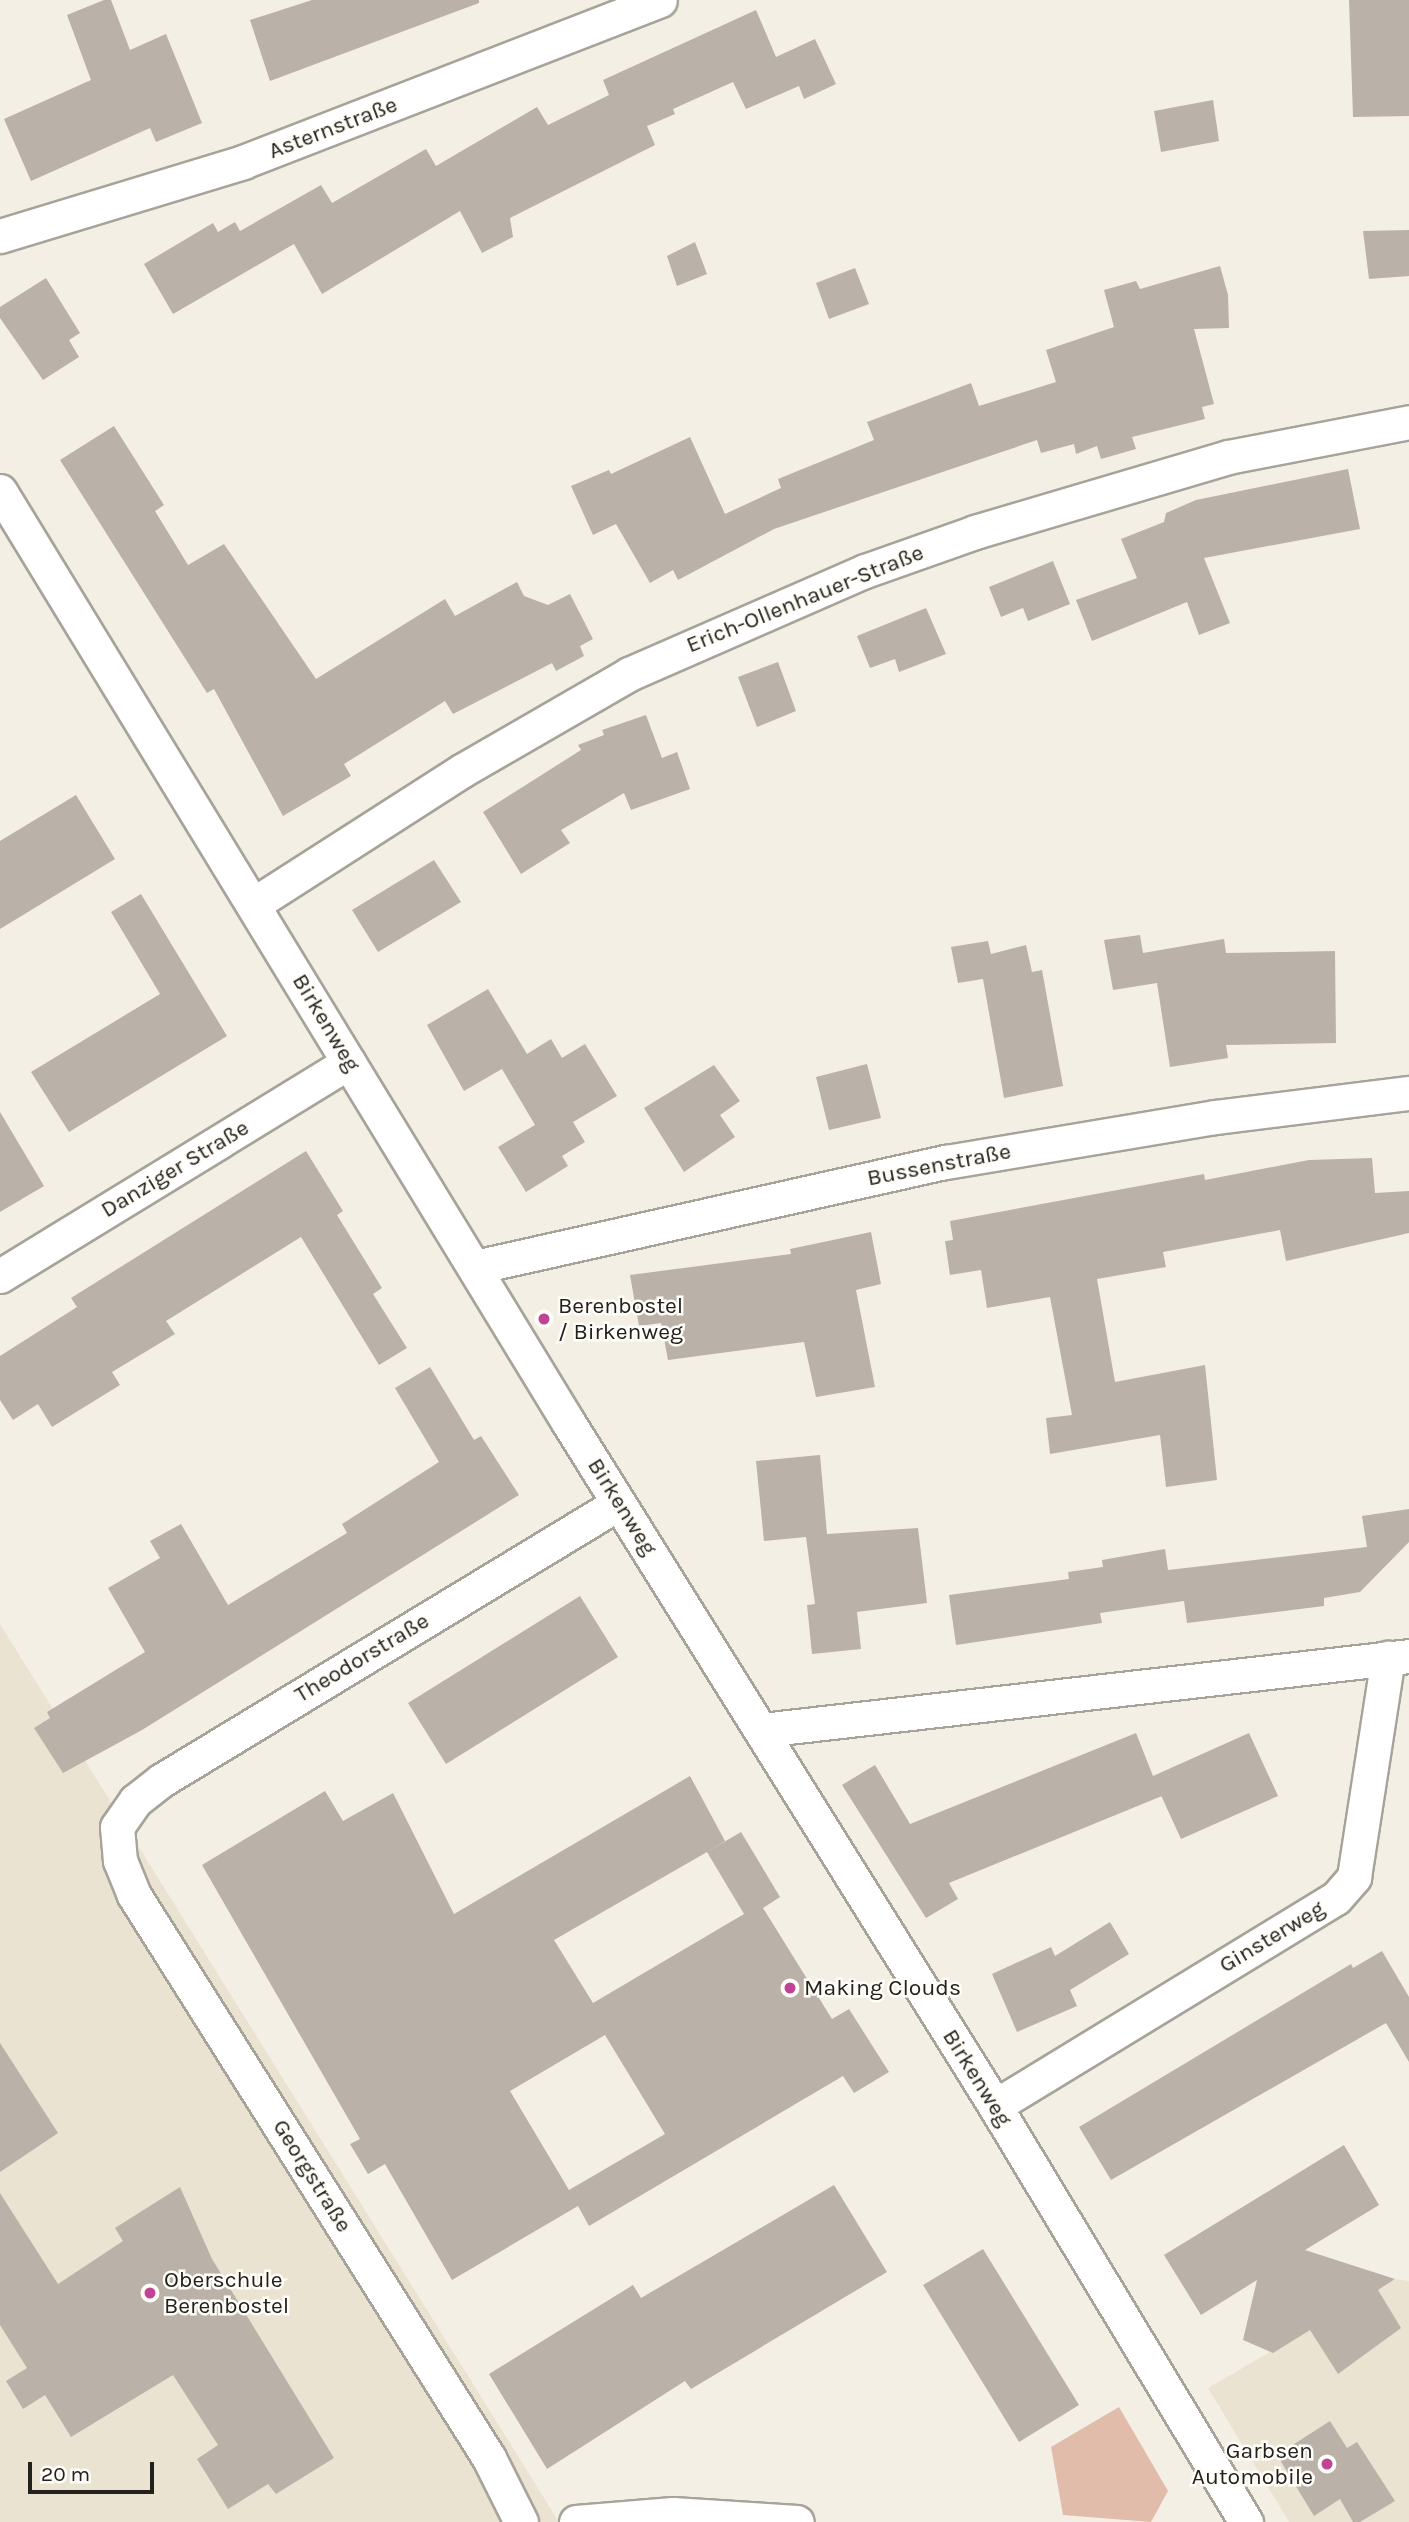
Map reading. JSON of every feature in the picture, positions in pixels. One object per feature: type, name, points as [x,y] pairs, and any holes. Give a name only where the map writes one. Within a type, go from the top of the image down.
[{"type":"street","name":"Asternstraße","points":[[0,236],[243,162],[660,0]]},
{"type":"street","name":"Erich-Ollenhauer-Straße","points":[[254,904],[463,770],[629,674],[853,576],[975,532],[1203,464],[1409,422]]},
{"type":"street","name":"Birkenweg","points":[[0,491],[619,1503],[995,2106],[1246,2522]]},
{"type":"street","name":"Danziger Straße","points":[[0,1276],[349,1062]]},
{"type":"street","name":"Bussenstraße","points":[[475,1267],[946,1162],[1215,1117],[1409,1093]]},
{"type":"street","name":"Theodorstraße","points":[[117,1827],[135,1801],[162,1780],[619,1503]]},
{"type":"street","name":"Ginsterweg","points":[[762,1730],[1398,1657],[1362,1852],[1354,1877],[1342,1891],[995,2106]]},
{"type":"street","name":"Georgstraße","points":[[117,1827],[120,1861],[134,1895],[489,2458],[520,2522]]},
{"type":"street","points":[[576,2522],[673,2514],[797,2522]]},
{"type":"shaded area","name":"Oberschule Berenbostel","points":[[0,1624],[559,2522],[0,2522]]},
{"type":"shaded area","points":[[1395,2279],[1409,2281],[1409,2522],[1289,2522],[1208,2388]]},
{"type":"shaded area","points":[[1119,2407],[1168,2491],[1151,2522],[1063,2515],[1051,2447]]},
{"type":"building","points":[[104,0],[111,0],[130,50],[166,34],[202,123],[156,142],[150,128],[31,181],[4,119],[91,80],[67,15]]},
{"type":"building","points":[[312,0],[479,0],[479,3],[270,81],[250,20]]},
{"type":"building","points":[[1349,0],[1409,0],[1409,116],[1353,117]]},
{"type":"building","points":[[756,10],[776,57],[815,39],[836,84],[804,99],[799,86],[746,109],[733,82],[673,109],[675,114],[647,126],[655,145],[510,218],[513,237],[482,253],[460,211],[322,294],[294,244],[173,314],[144,264],[213,223],[218,232],[235,222],[240,231],[321,185],[332,203],[426,149],[436,166],[537,107],[548,125],[609,95],[603,80]]},
{"type":"building","points":[[1213,100],[1219,141],[1161,152],[1154,111]]},
{"type":"building","points":[[1409,230],[1409,276],[1369,279],[1363,231]]},
{"type":"building","points":[[695,242],[707,274],[677,286],[667,256]]},
{"type":"building","points":[[1220,266],[1228,295],[1229,328],[1194,329],[1214,404],[1202,407],[1205,419],[1132,437],[1136,449],[1101,459],[1097,446],[1076,454],[1074,444],[1041,453],[1037,440],[774,529],[678,580],[673,570],[650,583],[616,524],[593,535],[571,486],[609,470],[611,474],[690,437],[725,514],[781,488],[778,479],[874,440],[867,422],[971,383],[979,406],[1056,382],[1046,350],[1114,327],[1104,290],[1136,281],[1140,289]]},
{"type":"building","points":[[855,268],[869,304],[829,319],[816,283]]},
{"type":"building","points":[[46,278],[80,333],[69,340],[79,357],[43,380],[0,318],[0,307]]},
{"type":"building","points":[[114,426],[164,505],[155,511],[188,565],[224,544],[316,679],[445,599],[455,616],[517,582],[524,596],[548,605],[570,594],[593,639],[580,646],[584,656],[556,671],[552,663],[453,714],[445,701],[344,764],[351,776],[283,816],[214,689],[207,693],[60,460]]},
{"type":"building","points":[[1348,469],[1360,529],[1204,558],[1230,623],[1199,635],[1187,602],[1092,641],[1076,600],[1137,578],[1121,539],[1164,522],[1166,513],[1196,500]]},
{"type":"building","points":[[1053,561],[1070,604],[1028,621],[1023,608],[1001,617],[989,587]]},
{"type":"building","points":[[926,608],[946,654],[899,672],[895,659],[870,668],[857,636]]},
{"type":"building","points":[[778,662],[796,711],[757,727],[738,677]]},
{"type":"building","points":[[646,715],[662,758],[677,752],[690,789],[631,810],[624,793],[561,830],[570,843],[521,874],[483,812],[581,750],[578,745],[604,735],[602,730]]},
{"type":"building","points":[[76,795],[115,859],[0,929],[0,841]]},
{"type":"building","points":[[434,860],[461,902],[378,952],[352,910]]},
{"type":"building","points":[[141,894],[227,1036],[69,1132],[31,1072],[160,994],[111,912]]},
{"type":"building","points":[[1140,935],[1143,953],[1224,939],[1226,953],[1335,951],[1336,1043],[1226,1045],[1228,1058],[1170,1067],[1157,983],[1113,990],[1104,940]]},
{"type":"building","points":[[988,941],[991,954],[1026,945],[1032,972],[1042,970],[1063,1086],[1004,1098],[983,979],[958,983],[951,947]]},
{"type":"building","points":[[488,989],[527,1054],[551,1039],[562,1058],[585,1044],[617,1096],[573,1122],[585,1142],[562,1156],[568,1166],[526,1192],[498,1147],[535,1125],[502,1069],[464,1091],[427,1025]]},
{"type":"building","points":[[867,1064],[881,1118],[829,1130],[816,1077]]},
{"type":"building","points":[[714,1065],[740,1101],[720,1115],[735,1137],[684,1172],[644,1108]]},
{"type":"building","points":[[0,1112],[44,1186],[0,1212]]},
{"type":"building","points":[[306,1151],[343,1211],[337,1215],[382,1288],[373,1294],[407,1348],[379,1365],[301,1237],[166,1321],[175,1334],[112,1372],[120,1385],[52,1427],[38,1404],[13,1420],[0,1400],[0,1356],[77,1307],[71,1298]]},
{"type":"building","points":[[1372,1158],[1375,1193],[1409,1191],[1409,1233],[1286,1261],[1280,1230],[1163,1252],[1166,1267],[1097,1279],[1115,1382],[1205,1365],[1217,1480],[1166,1487],[1160,1435],[1050,1454],[1046,1418],[1072,1415],[1050,1297],[987,1308],[981,1270],[950,1275],[945,1241],[953,1240],[950,1221],[1204,1174],[1205,1180],[1309,1160]]},
{"type":"building","points":[[871,1232],[881,1284],[856,1290],[875,1387],[816,1397],[804,1342],[668,1360],[661,1323],[639,1326],[630,1275],[791,1254],[790,1249]]},
{"type":"building","points":[[430,1367],[474,1440],[481,1436],[519,1495],[142,1730],[63,1773],[34,1728],[50,1718],[47,1712],[145,1652],[108,1588],[160,1558],[150,1541],[181,1524],[228,1605],[347,1533],[342,1524],[439,1462],[395,1388]]},
{"type":"building","points":[[820,1455],[827,1534],[918,1528],[927,1603],[857,1612],[861,1649],[812,1654],[807,1605],[815,1604],[806,1537],[764,1541],[756,1461]]},
{"type":"building","points":[[1409,1509],[1409,1542],[1360,1592],[1324,1598],[1324,1606],[1187,1623],[1184,1601],[1100,1613],[1102,1623],[956,1645],[949,1595],[1069,1579],[1068,1572],[1103,1567],[1102,1560],[1165,1549],[1168,1570],[1367,1547],[1362,1516]]},
{"type":"building","points":[[580,1596],[618,1657],[446,1764],[408,1703]]},
{"type":"building","points":[[1136,1733],[1153,1776],[1249,1733],[1278,1796],[1181,1839],[1161,1796],[949,1883],[958,1899],[926,1918],[842,1785],[875,1765],[910,1824]]},
{"type":"building","points":[[690,1776],[725,1841],[707,1852],[741,1832],[780,1897],[763,1908],[832,2019],[849,2009],[889,2072],[854,2093],[843,2076],[589,2226],[578,2206],[452,2280],[385,2164],[368,2174],[350,2144],[360,2139],[202,1865],[325,1791],[343,1821],[393,1793],[454,1914]],"holes":[[[707,1852],[744,1914],[593,2003],[554,1940]],[[605,2035],[665,2134],[569,2190],[510,2091]]]},
{"type":"building","points":[[1110,1922],[1129,1954],[1070,1990],[1077,2006],[1017,2032],[992,1974],[1051,1947],[1055,1956]]},
{"type":"building","points":[[1382,1951],[1409,1997],[1409,2062],[1386,2023],[1111,2180],[1079,2127],[1351,1964],[1353,1968]]},
{"type":"building","points":[[0,2043],[58,2133],[0,2172]]},
{"type":"building","points":[[1344,2145],[1379,2205],[1305,2250],[1395,2279],[1378,2290],[1401,2328],[1338,2374],[1310,2330],[1273,2353],[1243,2340],[1257,2280],[1201,2315],[1164,2255]]},
{"type":"building","points":[[834,2185],[887,2272],[691,2389],[685,2381],[547,2469],[489,2374],[633,2285],[641,2298]]},
{"type":"building","points":[[180,2187],[212,2259],[334,2458],[276,2494],[268,2484],[228,2509],[197,2459],[218,2445],[173,2375],[71,2437],[45,2395],[23,2409],[6,2381],[27,2368],[0,2325],[0,2193],[58,2284],[123,2241],[115,2228]]},
{"type":"building","points":[[983,2249],[1079,2405],[1019,2442],[923,2285]]},
{"type":"building","name":"Garbsen Automobile","points":[[1330,2421],[1347,2448],[1357,2442],[1395,2501],[1360,2522],[1353,2522],[1340,2499],[1314,2516],[1277,2455]]},
{"type":"place","name":"Berenbostel / Birkenweg","points":[[544,1319]]},
{"type":"place","name":"Making Clouds","points":[[790,1988]]},
{"type":"place","name":"Oberschule Berenbostel","points":[[150,2293]]},
{"type":"place","name":"Garbsen Automobile","points":[[1327,2464]]}]
